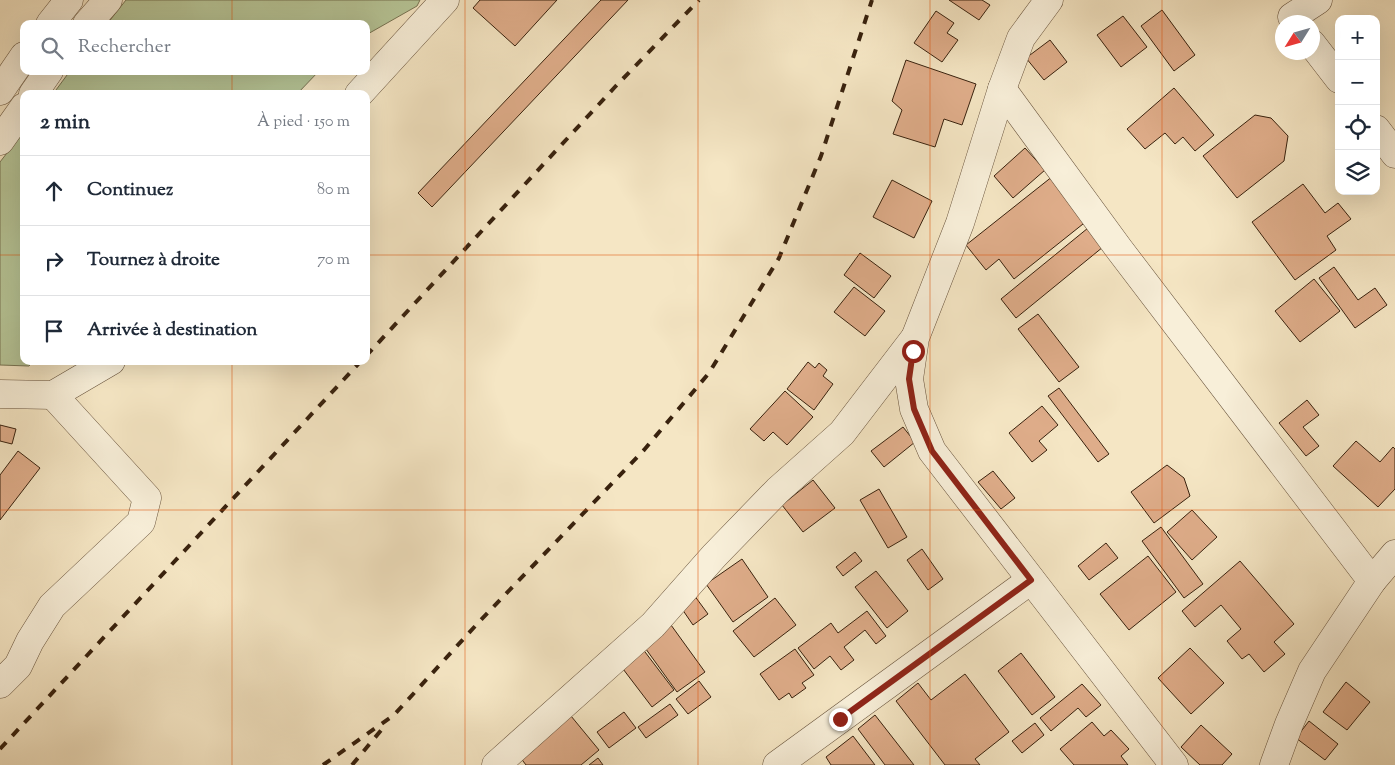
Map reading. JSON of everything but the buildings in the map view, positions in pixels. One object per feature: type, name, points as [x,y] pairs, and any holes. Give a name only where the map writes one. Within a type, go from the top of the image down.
[{"type":"street","points":[[53,20],[69,0]]},
{"type":"street","points":[[90,20],[108,0]]},
{"type":"street","points":[[363,90],[446,0]]},
{"type":"street","points":[[1049,0],[1021,38],[1002,89],[960,223],[915,338],[909,379],[914,409],[932,451],[1174,765]]},
{"type":"street","points":[[1289,13],[1318,0]]},
{"type":"street","points":[[1320,54],[1335,74]]},
{"type":"street","points":[[20,62],[1,89],[20,103]]},
{"type":"street","points":[[36,90],[46,75]]},
{"type":"street","points":[[1002,89],[1119,249],[1372,581]]},
{"type":"street","points":[[0,141],[20,112]]},
{"type":"street","points":[[1380,134],[1395,154]]},
{"type":"street","points":[[496,765],[653,625],[714,556],[778,490],[842,433],[915,338]]},
{"type":"street","points":[[0,394],[53,394],[104,365]]},
{"type":"street","points":[[0,684],[18,666],[30,641],[52,606],[141,522],[146,498],[53,394]]},
{"type":"street","points":[[1274,765],[1312,671],[1372,581],[1395,554]]},
{"type":"street","points":[[777,765],[1031,580]]},
{"type":"green space","points":[[126,0],[420,0],[417,6],[370,33],[370,20],[110,20]]},
{"type":"green space","points":[[67,75],[315,75],[301,90],[56,90]]},
{"type":"green space","points":[[20,136],[20,365],[29,366],[0,365],[0,162]]},
{"type":"railway","points":[[370,352],[614,88],[699,0]]},
{"type":"railway","points":[[323,765],[394,715],[478,623],[644,450],[709,373],[779,258],[821,156],[872,0]]},
{"type":"railway","points":[[0,749],[357,365]]},
{"type":"railway","points":[[352,765],[383,728]]},
{"type":"route","points":[[840,719],[1031,580],[932,451],[914,409],[909,379],[913,351]]}]
